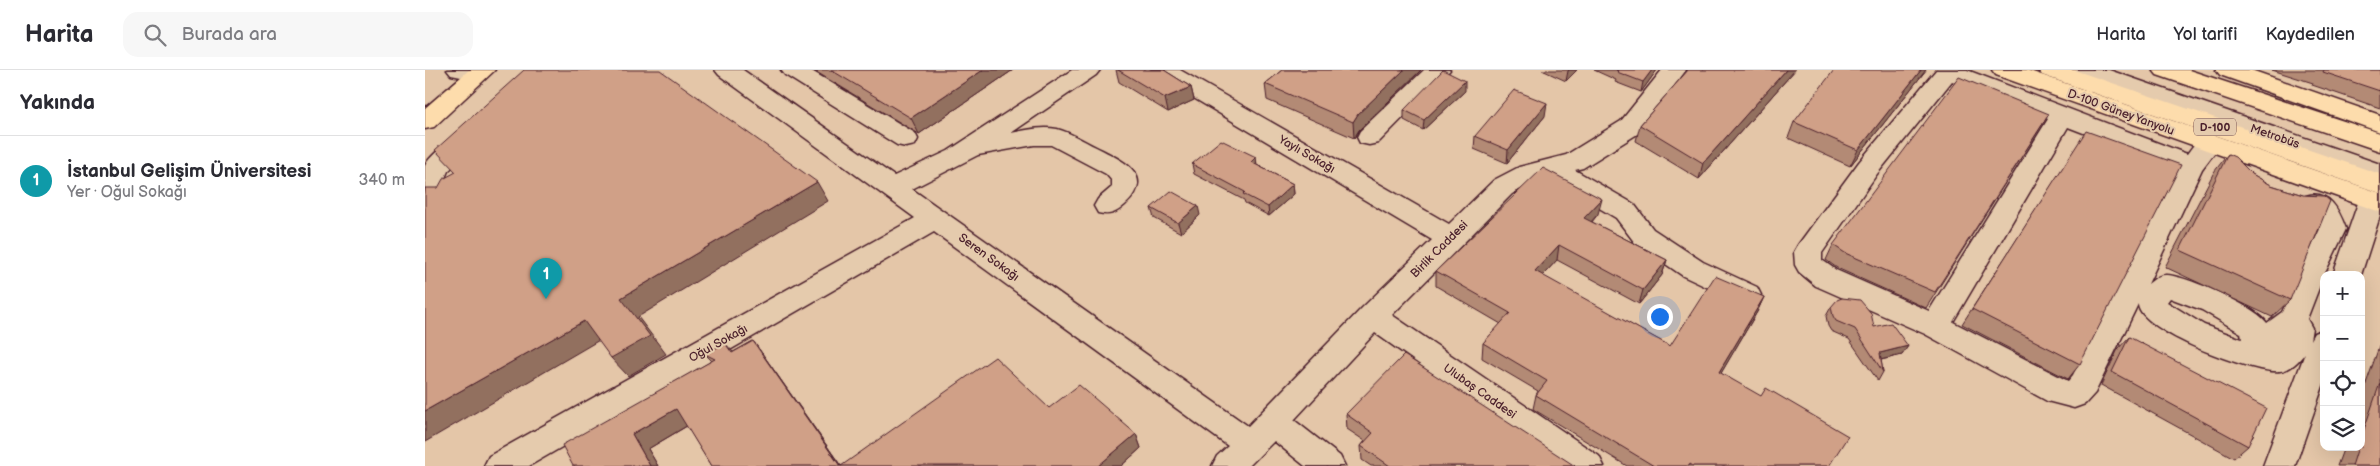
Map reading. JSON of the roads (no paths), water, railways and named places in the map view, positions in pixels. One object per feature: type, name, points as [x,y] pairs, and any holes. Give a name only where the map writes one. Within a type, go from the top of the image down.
[{"type":"main road","points":[[425,101],[460,70]]},
{"type":"main road","points":[[425,120],[483,70]]},
{"type":"main road","name":"D-100 Güney Yanyolu","points":[[2004,70],[2221,148],[2313,197],[2377,196]]},
{"type":"main road","name":"D-100","points":[[2050,70],[2377,196]]},
{"type":"main road","points":[[2165,70],[2380,142]]},
{"type":"main road","points":[[2193,70],[2333,120],[2380,142]]},
{"type":"main road","points":[[2228,70],[2380,124]]},
{"type":"street","name":"Seren Sokağı","points":[[727,70],[1251,445]]},
{"type":"street","points":[[793,70],[906,139]]},
{"type":"street","points":[[893,188],[957,157],[1088,70]]},
{"type":"street","name":"Yaylı Sokağı","points":[[1163,70],[1451,238]]},
{"type":"street","points":[[1369,137],[1438,70]]},
{"type":"street","name":"Birlik Caddesi","points":[[1228,466],[1251,445],[1372,316],[1503,187],[1528,173],[1574,162],[1629,127],[1674,70]]},
{"type":"street","points":[[2191,165],[1948,70],[1868,168],[1808,252],[1809,265],[1826,278],[1935,326],[2058,392],[2074,395],[2084,384],[2181,190],[2191,165],[2221,148],[2230,167],[2239,179]]},
{"type":"street","name":"Metrobüs","points":[[2085,70],[2380,173]]},
{"type":"street","name":"Metrobüs","points":[[2131,70],[2380,158]]},
{"type":"street","points":[[1935,326],[2062,116]]},
{"type":"street","points":[[447,198],[431,180],[438,166],[489,121]]},
{"type":"street","points":[[975,145],[983,147],[1033,137],[1055,137],[1115,168],[1125,178],[1125,190],[1107,206]]},
{"type":"street","points":[[1551,168],[1625,210],[1645,236],[1693,269],[1751,297]]},
{"type":"street","points":[[2349,271],[2377,196]]},
{"type":"street","points":[[2265,355],[2281,359],[2294,346],[2298,328],[2293,319],[2305,287],[2333,229],[2327,213],[2313,197]]},
{"type":"street","name":"Oğul Sokağı","points":[[500,466],[936,219]]},
{"type":"street","name":"Ulubaş Caddesi","points":[[1372,316],[1588,466]]},
{"type":"street","points":[[2279,466],[2320,352]]},
{"type":"street","points":[[1273,422],[1329,466]]},
{"type":"place","name":"İstanbul Gelişim Üniversitesi","points":[[546,299]]}]
